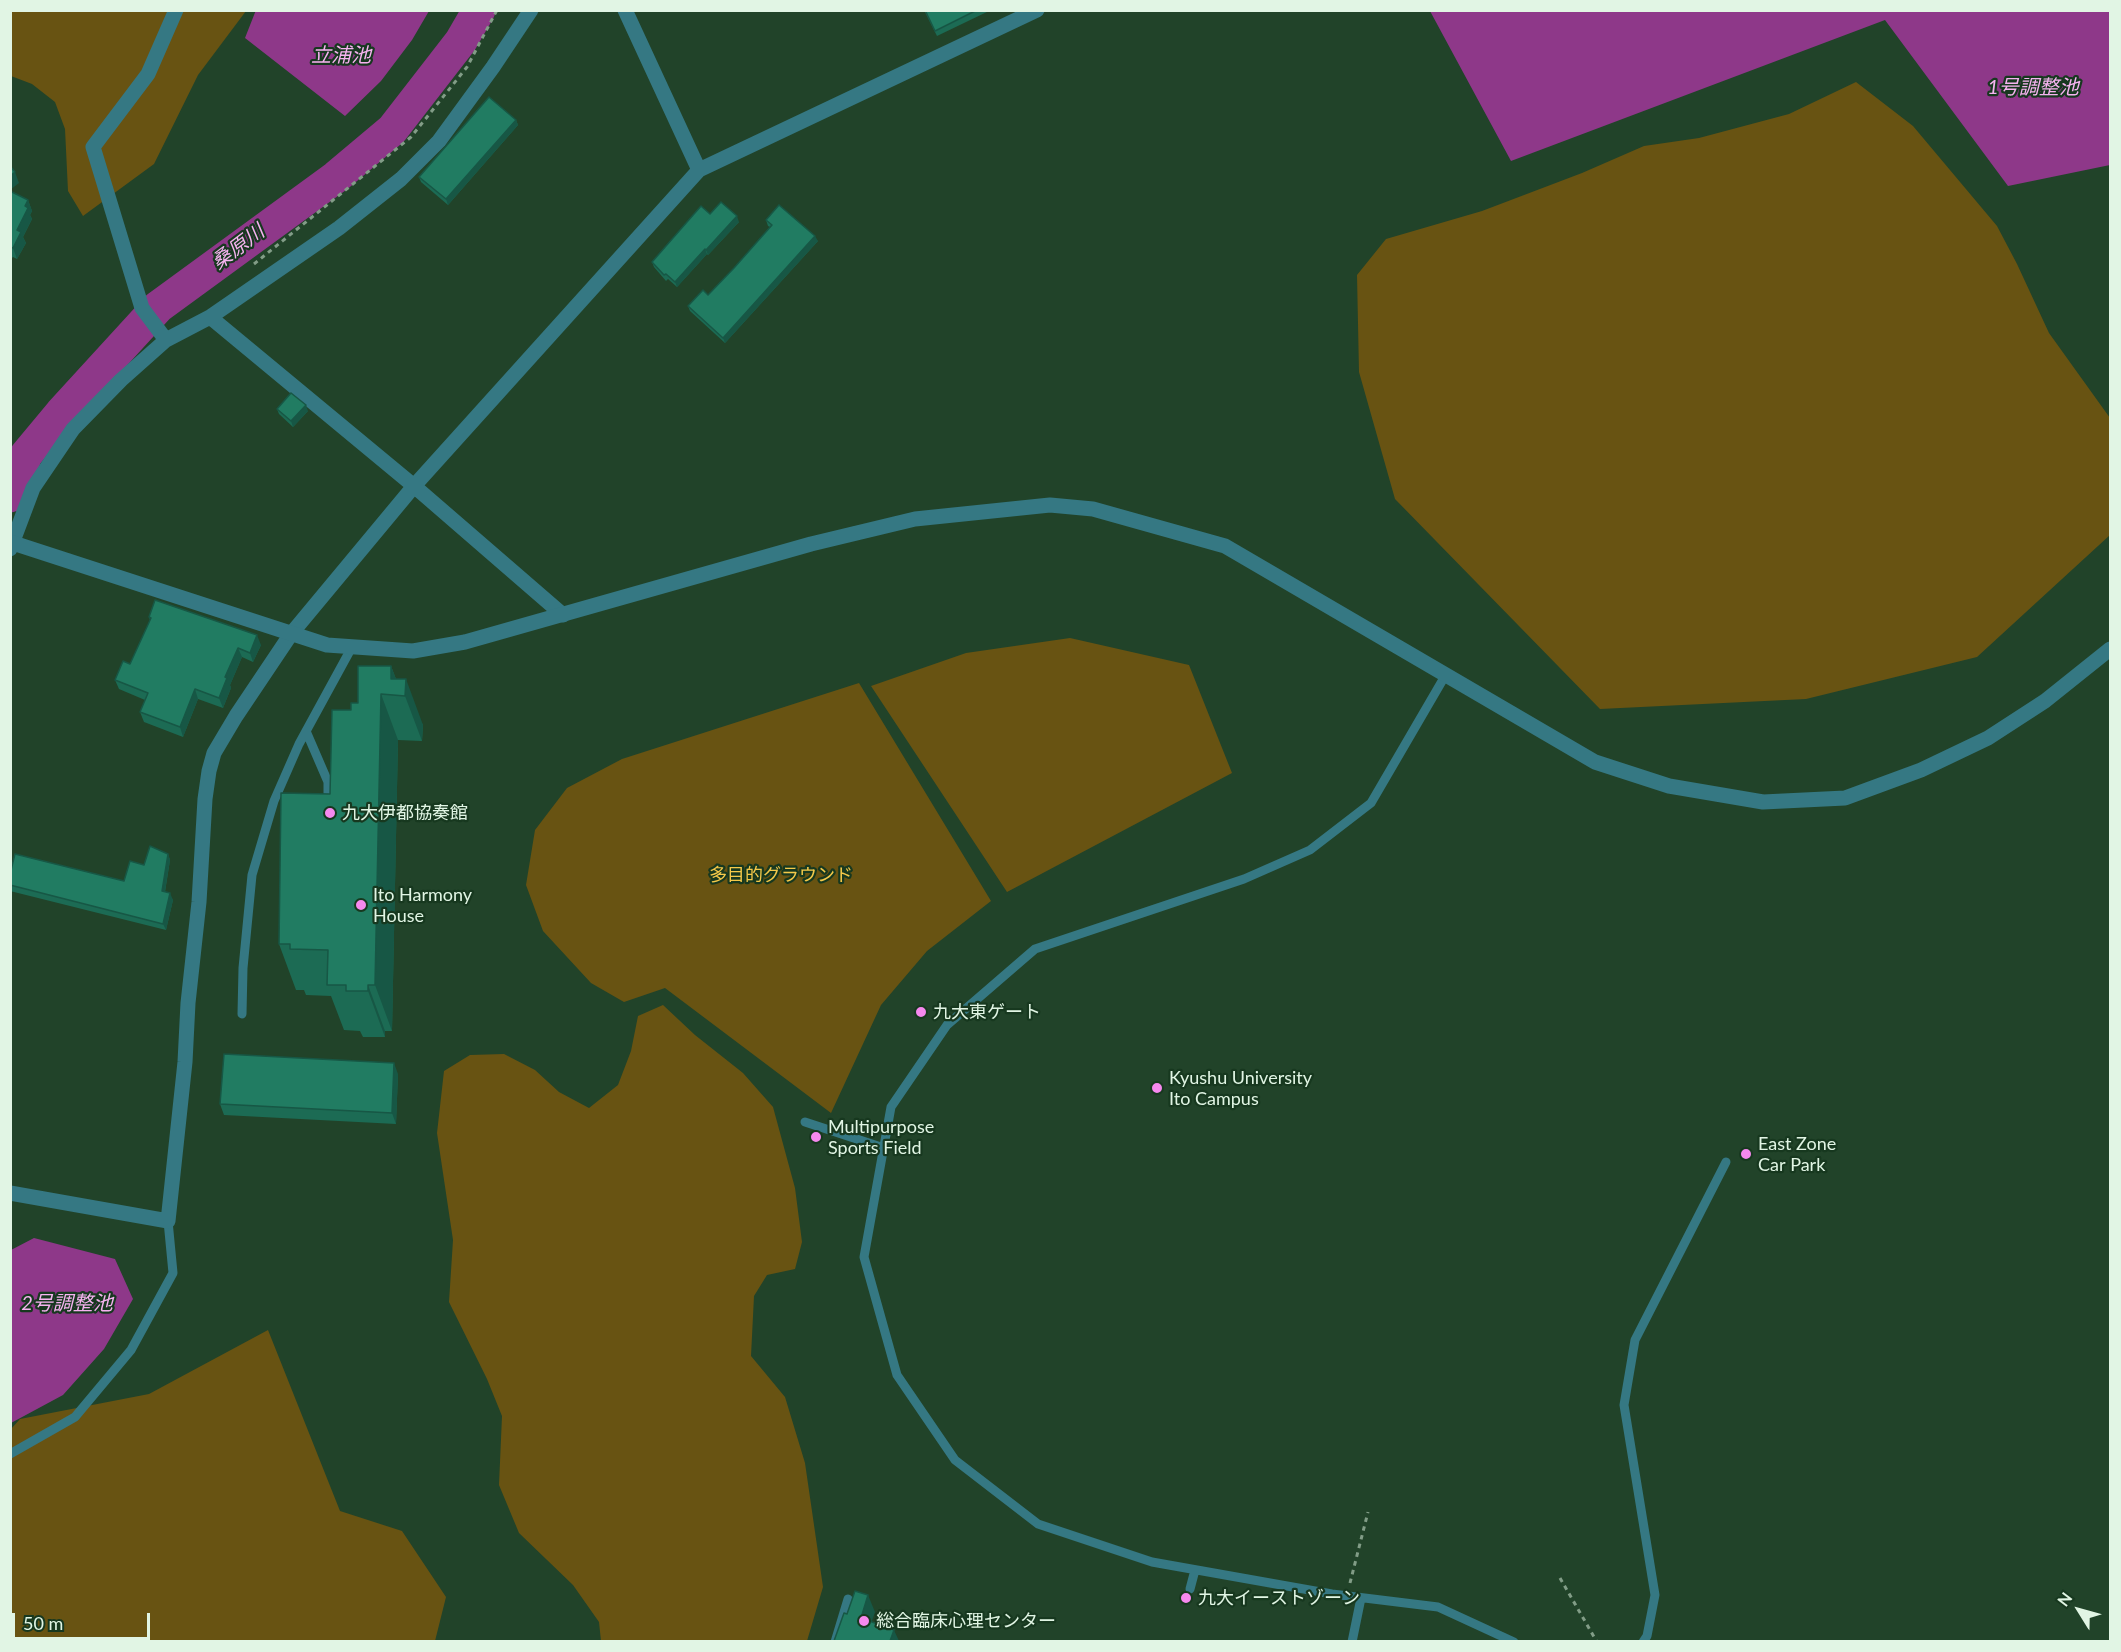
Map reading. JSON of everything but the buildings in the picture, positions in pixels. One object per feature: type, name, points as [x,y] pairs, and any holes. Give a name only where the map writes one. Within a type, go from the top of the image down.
[{"type":"street","points":[[166,340],[142,308],[93,147],[148,74],[176,10]]},
{"type":"street","points":[[531,10],[439,141],[401,179],[339,228],[210,317],[166,340],[121,380],[73,429],[33,488],[11,545],[327,645],[414,651],[465,642],[811,544],[915,519],[1050,505],[1094,509],[1226,546],[1595,762],[1669,786],[1763,802],[1845,798],[1921,770],[1988,738],[2045,700],[2110,649]]},
{"type":"street","points":[[625,10],[699,170]]},
{"type":"street","points":[[10,1193],[168,1221],[185,1062],[188,1003],[199,902],[209,771],[214,753],[291,634],[414,486],[699,170],[1037,10]]},
{"type":"street","points":[[210,317],[414,486],[563,615]]},
{"type":"lane","points":[[243,1014],[243,968],[252,875],[306,731],[352,647]]},
{"type":"lane","points":[[1445,676],[1371,803],[1310,850],[1244,879],[1035,949],[947,1025],[891,1107],[864,1257],[897,1375],[955,1460],[1038,1524],[1152,1562],[1347,1596],[1438,1607],[1514,1641]]},
{"type":"lane","points":[[306,731],[328,782],[328,805],[320,809]]},
{"type":"lane","points":[[805,1122],[884,1148]]},
{"type":"lane","points":[[1643,1641],[1647,1636],[1655,1595],[1624,1405],[1635,1340],[1726,1162]]},
{"type":"lane","points":[[10,1455],[75,1417],[131,1350],[173,1273],[168,1221]]},
{"type":"lane","points":[[1190,1589],[1195,1570]]},
{"type":"lane","points":[[1352,1641],[1361,1598]]},
{"type":"lane","points":[[835,1641],[848,1599]]},
{"type":"path","points":[[250,268],[411,137],[467,67],[496,10]]},
{"type":"path","points":[[1347,1596],[1368,1512]]},
{"type":"path","points":[[1560,1578],[1597,1641]]},
{"type":"green space","points":[[10,11],[246,11],[198,75],[154,164],[83,216],[68,191],[65,129],[55,102],[32,84],[11,76]]},
{"type":"green space","points":[[1856,82],[1913,126],[1997,226],[2049,333],[2110,418],[2110,535],[1977,657],[1806,699],[1600,709],[1395,499],[1359,372],[1357,275],[1386,239],[1482,211],[1582,173],[1644,146],[1699,138],[1789,114]]},
{"type":"green space","points":[[1070,638],[1189,665],[1232,773],[1007,892],[871,686],[966,653]]},
{"type":"green space","name":"多目的グラウンド","points":[[859,683],[991,901],[927,951],[881,1005],[831,1113],[665,988],[624,1002],[591,983],[543,931],[526,885],[535,830],[567,788],[622,759]]},
{"type":"green space","points":[[663,1005],[695,1035],[743,1073],[773,1107],[795,1188],[802,1242],[795,1269],[767,1275],[754,1296],[751,1356],[785,1397],[805,1463],[823,1587],[807,1641],[601,1641],[599,1622],[573,1585],[519,1533],[499,1485],[502,1416],[487,1379],[449,1302],[453,1240],[437,1133],[444,1071],[470,1055],[504,1054],[535,1070],[559,1092],[589,1108],[618,1085],[631,1051],[638,1016]]},
{"type":"green space","points":[[268,1330],[340,1511],[402,1531],[446,1597],[435,1641],[11,1642],[11,1429],[20,1419],[149,1394]]},
{"type":"water","name":"立浦池","points":[[256,10],[429,11],[412,40],[381,81],[345,116],[245,38]]},
{"type":"water","name":"1号調整池","points":[[1430,11],[2110,11],[2110,165],[2008,186],[1885,20],[1511,161]]},
{"type":"water","name":"2号調整池","points":[[34,1238],[115,1259],[133,1299],[104,1349],[63,1395],[11,1423],[11,1250]]},
{"type":"waterway","name":"桑原川","points":[[10,496],[26,455],[61,413],[158,307],[336,177],[392,130],[461,41],[479,10]]},
{"type":"place","name":"九大伊都協奏館","points":[[330,813]]},
{"type":"place","name":"Ito Harmony House","points":[[361,905]]},
{"type":"place","name":"九大東ゲート","points":[[921,1012]]},
{"type":"place","name":"Kyushu University Ito Campus","points":[[1157,1088]]},
{"type":"place","name":"Multipurpose Sports Field","points":[[816,1137]]},
{"type":"place","name":"East Zone Car Park","points":[[1746,1154]]},
{"type":"place","name":"九大イーストゾーン","points":[[1186,1598]]},
{"type":"place","name":"総合臨床心理センター","points":[[864,1621]]}]
